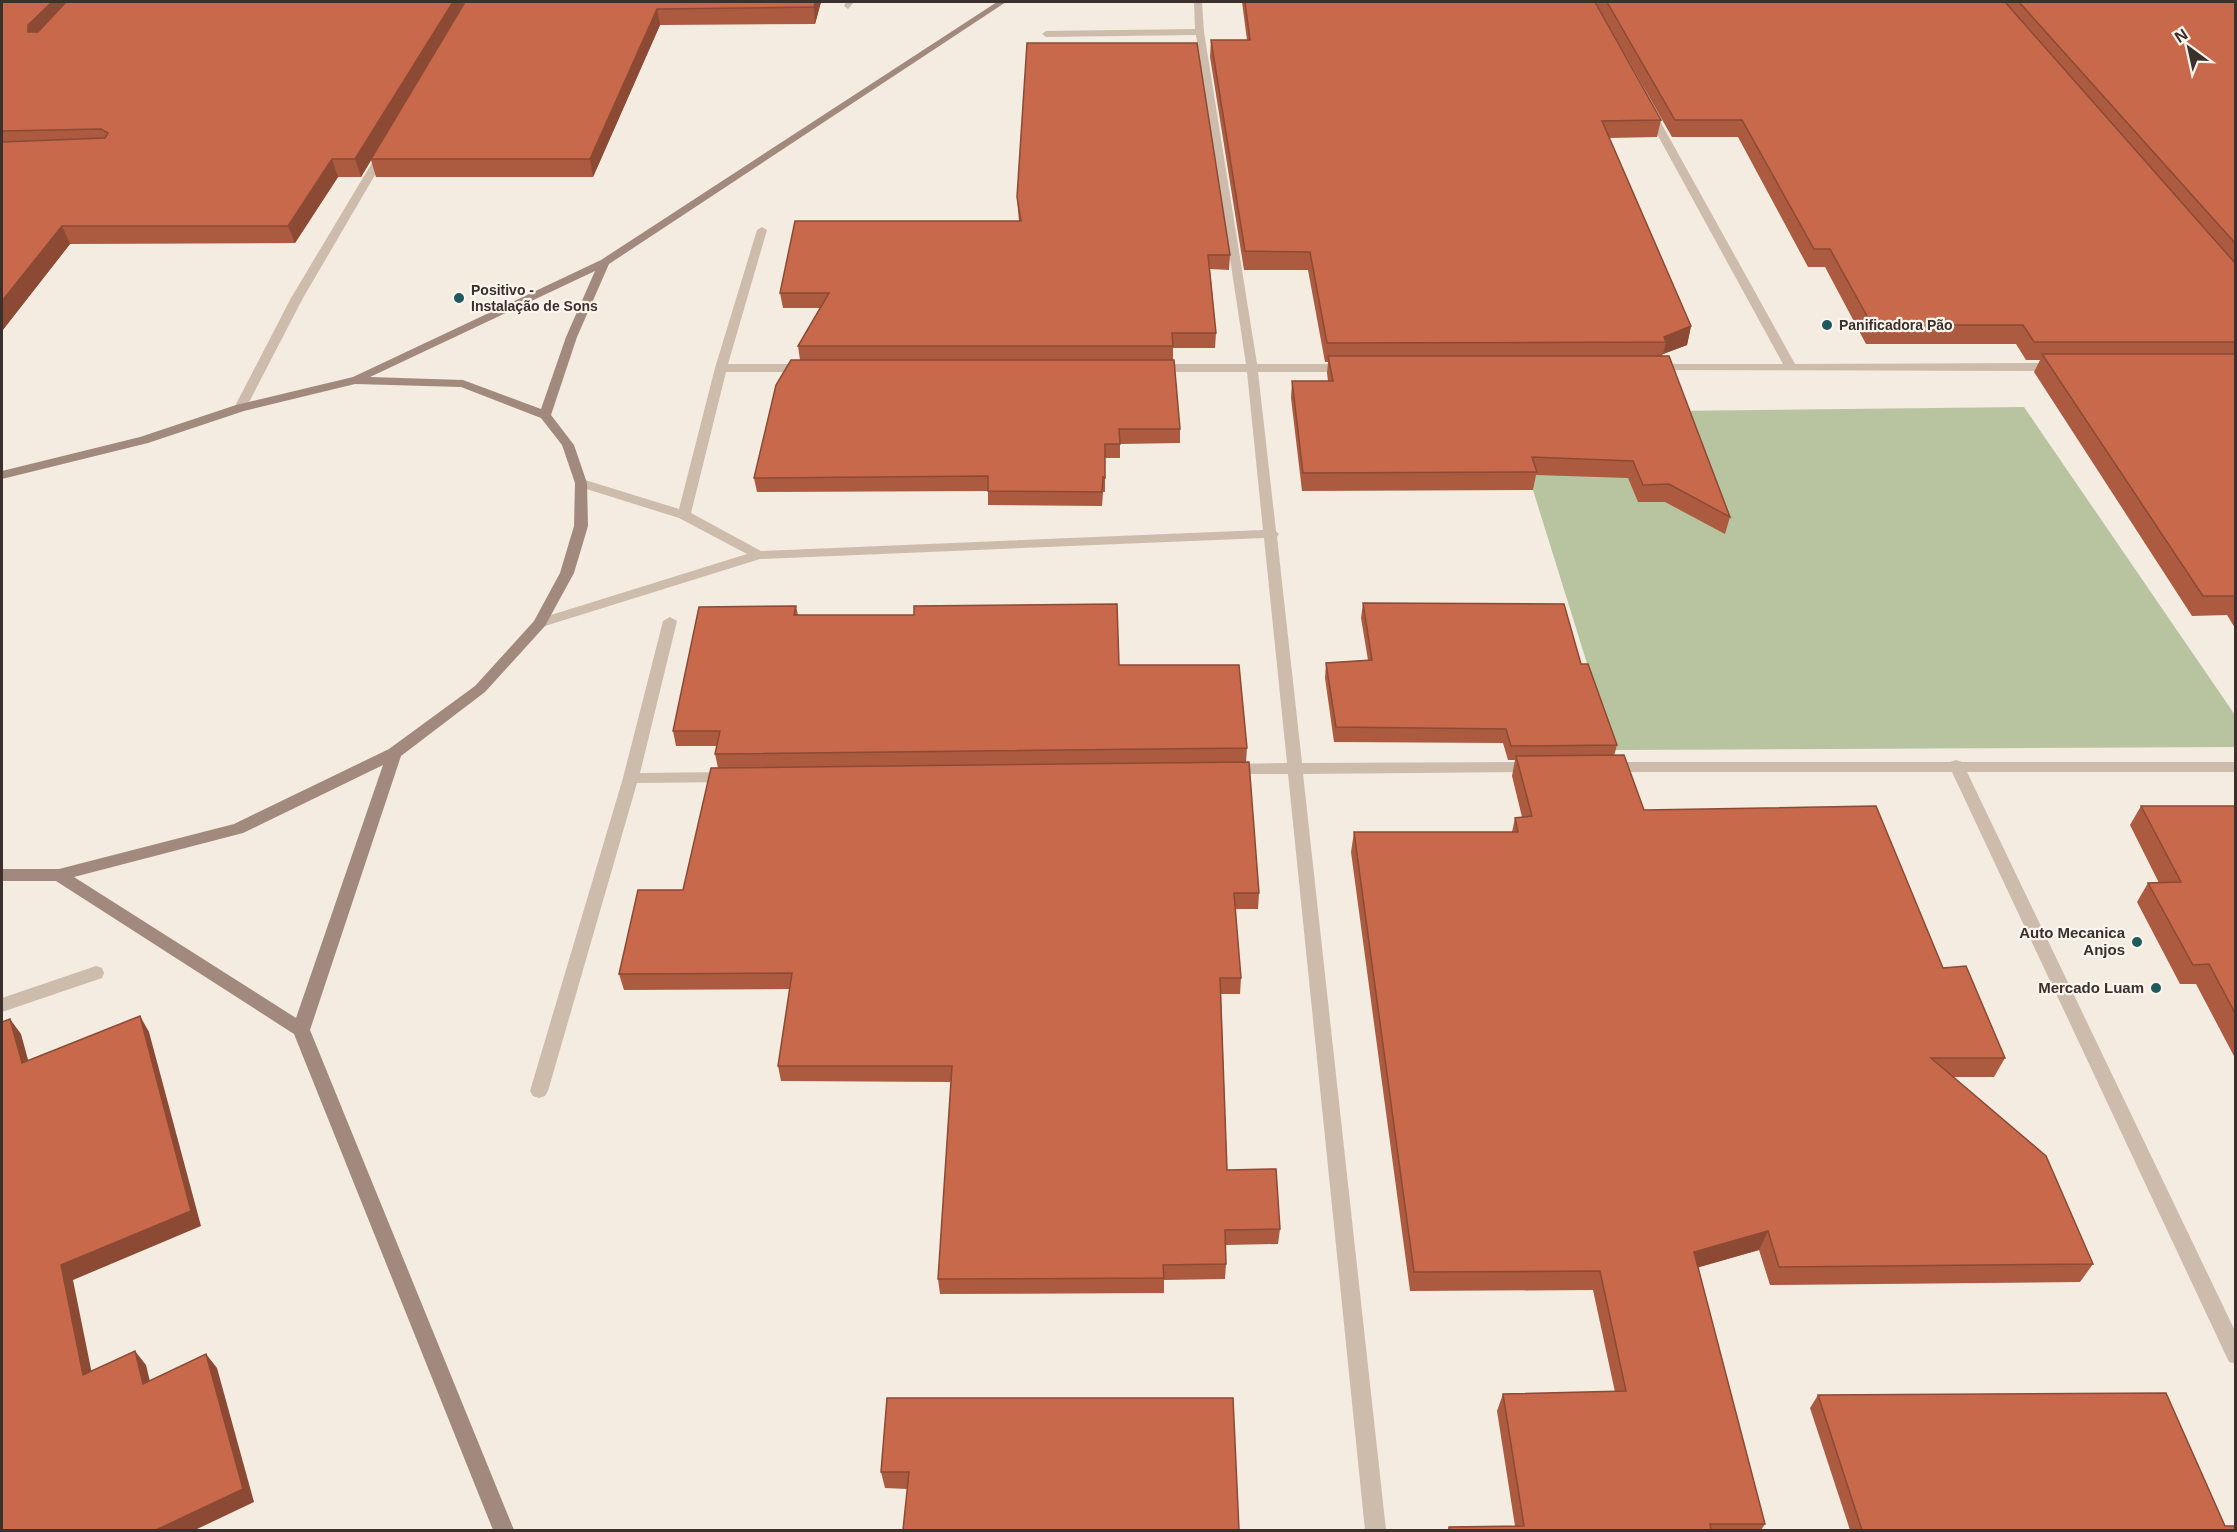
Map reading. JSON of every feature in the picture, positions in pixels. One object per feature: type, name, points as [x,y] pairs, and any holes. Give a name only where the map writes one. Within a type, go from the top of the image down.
[{"type":"street","points":[[2,475],[144,440],[240,408],[355,380],[605,262],[1002,2]]},
{"type":"street","points":[[1198,2],[1200,32],[1252,368],[1272,534],[1293,768],[1376,1530]]},
{"type":"street","points":[[1046,34],[1200,32]]},
{"type":"street","points":[[1647,106],[1791,368]]},
{"type":"street","points":[[240,408],[297,298],[388,144]]},
{"type":"street","points":[[684,515],[721,368],[762,230]]},
{"type":"street","points":[[545,415],[564,352],[583,304],[605,262]]},
{"type":"street","points":[[1635,368],[2072,367]]},
{"type":"street","points":[[721,368],[815,368]]},
{"type":"street","points":[[1146,368],[1360,368]]},
{"type":"street","points":[[2,875],[59,875],[238,829],[394,753],[480,689],[540,623],[567,573],[580,526],[581,483],[568,445],[545,415],[463,384],[355,380]]},
{"type":"street","points":[[581,483],[684,515],[759,555]]},
{"type":"street","points":[[540,623],[759,555],[1272,534]]},
{"type":"street","points":[[538,1091],[631,778],[670,621]]},
{"type":"street","points":[[301,1030],[394,753]]},
{"type":"street","points":[[1956,765],[2235,1355]]},
{"type":"street","points":[[1589,767],[1956,765],[2235,767]]},
{"type":"street","points":[[1210,769],[1554,767]]},
{"type":"street","points":[[631,778],[749,777]]},
{"type":"street","points":[[59,875],[301,1030],[503,1530]]},
{"type":"street","points":[[2,1005],[96,973]]},
{"type":"green space","points":[[2024,407],[2235,715],[2235,747],[1614,750],[1509,413]]},
{"type":"building","points":[[2,2],[52,2],[28,25],[28,32],[38,32],[66,2],[453,2],[355,159],[332,159],[288,226],[62,226],[2,301],[2,142],[105,138],[108,133],[101,129],[2,131]]},
{"type":"building","points":[[465,2],[815,2],[814,7],[657,9],[590,159],[371,159]]},
{"type":"building","points":[[1245,2],[1595,2],[1661,120],[1602,121],[1691,326],[1664,337],[1666,342],[1327,343],[1310,252],[1245,251],[1211,40],[1250,40]]},
{"type":"building","points":[[1607,2],[2005,2],[2235,263],[2235,342],[2034,342],[2023,325],[1872,325],[1830,249],[1814,249],[1742,120],[1675,120]]},
{"type":"building","points":[[2019,2],[2235,2],[2235,243]]},
{"type":"building","points":[[1027,43],[1197,43],[1230,255],[1208,255],[1216,333],[1172,333],[1173,346],[798,346],[829,293],[780,293],[795,221],[1021,221],[1017,197]]},
{"type":"building","points":[[2042,354],[2235,354],[2235,596],[2203,596]]},
{"type":"building","points":[[1328,356],[1669,356],[1730,517],[1669,484],[1643,485],[1633,461],[1532,457],[1537,472],[1303,473],[1292,381],[1333,381]]},
{"type":"building","points":[[791,360],[1174,360],[1180,429],[1119,429],[1120,444],[1105,444],[1105,478],[1103,477],[1102,492],[988,491],[988,476],[754,478],[776,385]]},
{"type":"building","points":[[1363,603],[1564,604],[1581,664],[1588,664],[1617,745],[1511,746],[1506,729],[1336,727],[1326,663],[1372,660]]},
{"type":"building","points":[[1117,604],[1119,665],[1239,665],[1247,748],[715,754],[720,731],[673,731],[699,607],[796,606],[794,615],[914,615],[914,606]]},
{"type":"building","points":[[1624,755],[1644,810],[1876,806],[1943,968],[1966,966],[2005,1058],[1931,1058],[2046,1156],[2093,1264],[1779,1267],[1768,1231],[1694,1252],[1765,1524],[1710,1524],[1711,1530],[1449,1530],[1449,1527],[1524,1526],[1503,1394],[1626,1391],[1600,1271],[1414,1272],[1354,832],[1518,832],[1515,818],[1532,816],[1516,756]]},
{"type":"building","points":[[1249,762],[1259,893],[1234,893],[1241,978],[1220,978],[1227,1170],[1276,1169],[1280,1229],[1225,1230],[1226,1264],[1163,1265],[1164,1278],[938,1279],[952,1066],[778,1066],[792,973],[619,974],[638,890],[683,890],[711,768]]},
{"type":"building","points":[[2141,806],[2235,806],[2235,1013],[2209,964],[2193,965],[2148,883],[2181,882]]},
{"type":"building","points":[[140,1016],[191,1211],[61,1265],[83,1375],[135,1351],[143,1384],[206,1354],[243,1489],[156,1530],[2,1530],[2,1022],[10,1019],[22,1063]]},
{"type":"building","points":[[2166,1393],[2225,1526],[2235,1526],[2235,1530],[1862,1530],[1818,1395]]},
{"type":"building","points":[[887,1398],[1233,1398],[1239,1530],[903,1530],[909,1472],[881,1472]]},
{"type":"place","name":"Positivo - Instalação de Sons","points":[[459,298]]},
{"type":"place","name":"Panificadora Pão","points":[[1827,325]]},
{"type":"place","name":"Auto Mecanica Anjos","points":[[2137,942]]},
{"type":"place","name":"Mercado Luam","points":[[2156,988]]}]
